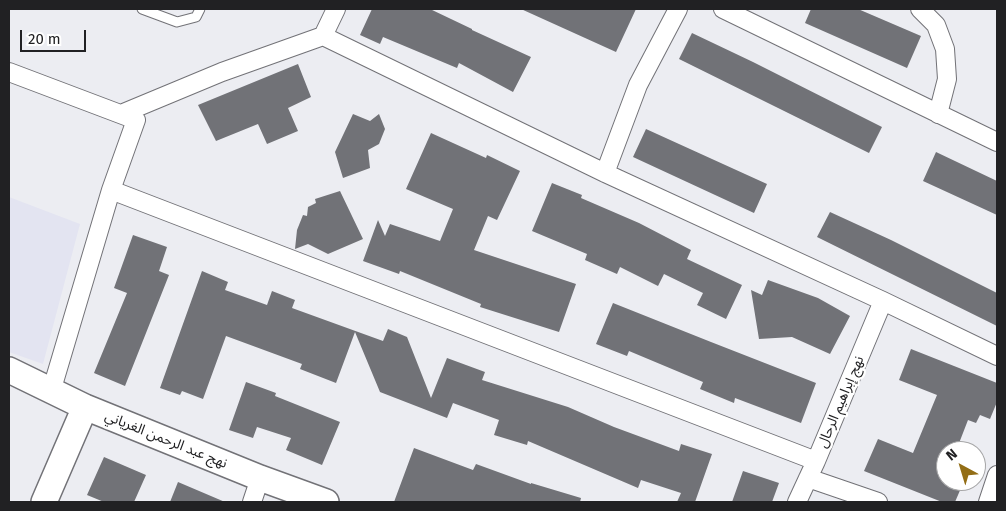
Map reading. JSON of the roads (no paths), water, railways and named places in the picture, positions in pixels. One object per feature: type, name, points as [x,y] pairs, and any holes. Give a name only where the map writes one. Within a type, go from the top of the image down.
[{"type":"street","points":[[324,36],[336,9]]},
{"type":"street","points":[[605,172],[638,85],[678,9]]},
{"type":"street","points":[[723,9],[997,142]]},
{"type":"street","points":[[920,9],[936,25],[945,48],[947,79],[938,114]]},
{"type":"street","points":[[121,114],[222,72],[324,36],[605,172],[997,356]]},
{"type":"street","points":[[9,72],[136,120],[111,190],[51,392]]},
{"type":"street","points":[[111,190],[816,461]]},
{"type":"street","name":"نهج إبراهيم الرحال","points":[[797,502],[883,301]]},
{"type":"street","name":"نهج عبد الرحمن الغرياني","points":[[9,370],[85,408],[260,478],[326,502]]},
{"type":"street","points":[[44,502],[85,408]]},
{"type":"street","points":[[988,502],[997,476]]},
{"type":"street","points":[[252,502],[260,478]]},
{"type":"street","points":[[808,478],[878,502]]},
{"type":"lane","points":[[142,9],[176,22],[196,17],[200,9]]}]
